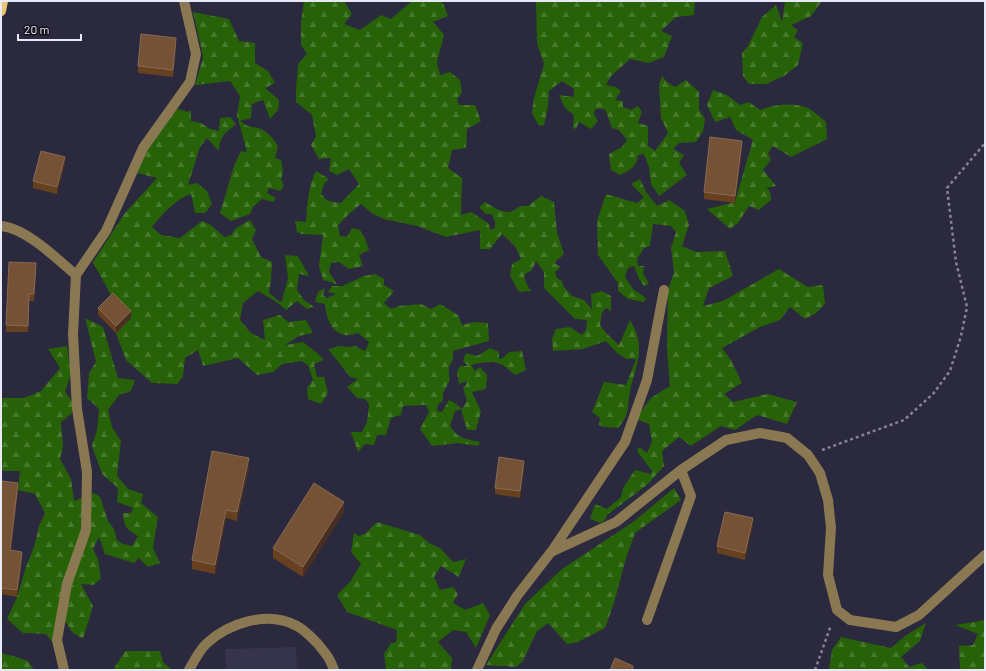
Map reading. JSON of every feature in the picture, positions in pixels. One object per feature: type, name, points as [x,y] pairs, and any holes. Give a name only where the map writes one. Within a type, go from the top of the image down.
[{"type":"main road","points":[[1,11],[4,1]]},
{"type":"street","points":[[64,670],[57,640],[67,584],[86,530],[87,472],[77,409],[73,334],[76,275],[106,231],[143,148],[190,82],[196,54],[184,1]]},
{"type":"street","points":[[1,226],[9,226],[35,241],[76,275]]},
{"type":"street","points":[[477,670],[496,629],[517,596],[551,552],[624,442],[647,380],[664,290]]},
{"type":"street","points":[[551,552],[616,522],[681,470],[726,440],[760,434],[787,438],[808,455],[820,473],[828,500],[831,528],[828,575],[837,610],[850,620],[896,627],[919,615],[985,555]]},
{"type":"street","points":[[647,620],[691,496],[681,470]]},
{"type":"street","points":[[189,670],[205,645],[219,633],[250,620],[271,619],[285,621],[297,626],[311,637],[330,659],[334,670]]},
{"type":"path","points":[[808,455],[904,420],[934,394],[950,371],[961,336],[967,307],[956,262],[947,188],[985,143]]},
{"type":"path","points":[[815,670],[837,610]]},
{"type":"shaded area","points":[[296,647],[297,670],[226,670],[225,649]]},
{"type":"green space","points":[[304,1],[344,1],[352,14],[344,24],[360,30],[381,15],[391,19],[412,1],[435,1],[443,3],[448,16],[433,22],[444,35],[437,62],[440,75],[450,72],[460,80],[462,92],[457,99],[459,105],[475,105],[481,121],[467,129],[466,148],[452,150],[448,168],[462,178],[461,215],[471,212],[488,223],[491,230],[495,228],[495,222],[492,214],[486,214],[479,207],[485,202],[497,209],[510,212],[522,206],[528,206],[541,196],[554,202],[557,232],[564,254],[554,263],[561,267],[555,272],[557,278],[562,281],[564,287],[572,296],[584,300],[592,309],[591,294],[602,291],[611,296],[611,311],[606,308],[602,313],[600,325],[619,345],[630,320],[638,339],[639,356],[630,391],[627,412],[618,428],[599,425],[600,418],[592,412],[604,382],[626,385],[636,359],[626,359],[616,352],[606,341],[583,349],[553,351],[552,339],[556,329],[570,327],[582,335],[586,330],[587,320],[575,319],[544,288],[544,272],[536,261],[532,270],[524,275],[526,283],[531,291],[519,292],[510,276],[512,264],[521,259],[515,246],[502,234],[490,249],[480,249],[480,230],[446,237],[417,226],[384,219],[373,214],[361,204],[338,225],[340,236],[347,237],[352,228],[360,230],[365,238],[369,250],[359,255],[363,266],[349,269],[339,262],[331,263],[329,272],[337,284],[323,280],[319,266],[323,235],[301,234],[297,232],[295,221],[306,222],[307,202],[313,177],[316,171],[329,179],[324,184],[321,194],[328,201],[341,203],[359,184],[349,169],[337,175],[329,171],[331,158],[319,159],[311,145],[316,136],[312,115],[296,102],[298,64],[307,54],[301,45],[301,23]]},
{"type":"green space","points":[[536,1],[695,1],[694,15],[676,17],[661,31],[672,36],[664,57],[649,63],[630,59],[611,76],[606,85],[616,87],[621,91],[615,100],[623,101],[623,107],[631,110],[638,106],[642,112],[638,123],[648,126],[648,146],[655,151],[668,133],[661,118],[659,85],[662,76],[667,82],[675,87],[686,80],[699,92],[699,109],[705,119],[703,131],[696,142],[679,143],[673,149],[684,155],[679,163],[687,175],[659,196],[651,184],[649,167],[644,154],[638,155],[635,165],[630,170],[620,175],[611,170],[609,154],[622,147],[627,140],[619,130],[612,128],[605,109],[595,109],[594,114],[598,121],[591,129],[579,122],[576,129],[573,128],[574,115],[565,108],[559,95],[574,97],[574,89],[562,81],[549,91],[544,125],[539,126],[532,113],[534,98],[544,64],[537,43]]},
{"type":"green space","points":[[785,1],[822,1],[811,16],[791,25],[798,30],[794,37],[803,43],[798,65],[784,76],[766,84],[749,84],[743,76],[742,53],[748,46],[762,17],[776,5],[782,22]]},
{"type":"green space","points":[[193,12],[229,19],[239,41],[255,43],[255,63],[268,71],[275,83],[265,88],[279,100],[278,110],[270,119],[263,100],[252,104],[251,118],[240,121],[247,126],[265,131],[278,146],[275,158],[281,160],[283,172],[281,180],[284,186],[280,191],[269,188],[267,193],[276,198],[273,202],[262,199],[253,207],[250,214],[231,221],[220,213],[234,166],[241,151],[247,152],[237,115],[240,96],[230,81],[195,85],[203,58]]},
{"type":"green space","points":[[713,90],[727,95],[740,105],[749,102],[760,110],[771,106],[784,104],[802,106],[810,109],[826,122],[827,139],[791,157],[773,146],[768,153],[771,160],[763,170],[776,186],[766,188],[770,191],[771,200],[759,210],[749,206],[738,223],[730,229],[707,209],[735,202],[753,140],[736,130],[730,117],[715,122],[707,105]]},
{"type":"green space","points":[[175,108],[188,112],[191,110],[191,121],[201,123],[210,129],[219,131],[220,118],[230,117],[236,124],[223,136],[220,142],[219,151],[207,138],[200,147],[188,185],[197,183],[207,191],[212,204],[205,213],[195,213],[191,194],[174,204],[152,227],[161,235],[180,238],[202,221],[211,225],[224,237],[231,235],[236,228],[250,220],[256,230],[252,239],[261,257],[272,262],[269,293],[280,302],[282,301],[288,278],[285,255],[298,256],[309,276],[299,274],[297,290],[304,300],[314,307],[307,309],[297,301],[286,310],[275,301],[258,291],[243,303],[240,320],[251,333],[265,340],[263,320],[280,315],[288,322],[306,320],[313,333],[299,336],[285,345],[303,342],[324,360],[314,364],[317,377],[324,377],[328,393],[321,404],[308,399],[307,388],[313,380],[308,365],[301,361],[282,364],[273,372],[257,375],[238,358],[203,366],[198,350],[185,358],[183,377],[177,384],[152,383],[126,360],[116,333],[131,317],[113,299],[93,262],[125,213],[157,178],[137,173],[146,149]]},
{"type":"green space","points":[[640,179],[646,192],[657,206],[669,200],[685,211],[689,225],[682,246],[696,252],[725,251],[733,276],[709,288],[703,306],[723,301],[779,269],[808,287],[823,285],[825,304],[816,313],[805,319],[790,307],[780,320],[760,327],[722,348],[731,360],[742,383],[724,394],[733,402],[767,394],[797,402],[787,424],[757,415],[735,430],[721,426],[691,446],[679,437],[662,451],[664,466],[647,485],[607,515],[605,520],[601,523],[590,519],[595,504],[607,509],[621,497],[623,488],[635,470],[651,474],[652,471],[637,451],[639,447],[647,453],[652,442],[649,424],[636,419],[651,398],[670,386],[667,350],[668,290],[674,272],[671,248],[676,232],[671,226],[653,224],[650,246],[644,248],[637,259],[638,266],[644,266],[643,273],[649,284],[644,286],[639,279],[634,266],[628,268],[625,277],[633,289],[646,298],[644,302],[628,299],[618,291],[618,283],[598,255],[597,221],[606,194],[637,203],[644,197],[631,184]]},
{"type":"green space","points":[[375,274],[384,279],[384,285],[394,291],[384,303],[391,309],[399,306],[421,304],[431,309],[440,304],[458,315],[462,325],[474,322],[488,323],[489,341],[453,351],[453,360],[449,369],[450,380],[443,393],[443,401],[438,404],[437,411],[442,412],[449,400],[462,409],[467,401],[463,388],[467,381],[459,384],[457,372],[460,366],[468,366],[463,361],[466,353],[477,356],[490,348],[499,352],[499,359],[503,358],[509,352],[522,351],[526,370],[515,375],[504,366],[495,362],[485,362],[471,365],[475,371],[480,367],[487,375],[486,389],[472,392],[481,411],[476,430],[467,430],[461,409],[455,411],[450,426],[459,436],[480,442],[478,446],[458,443],[432,446],[420,429],[429,412],[426,405],[403,406],[401,415],[391,418],[386,435],[377,435],[374,445],[365,444],[358,452],[351,432],[362,432],[367,422],[369,404],[365,399],[357,398],[347,387],[358,379],[350,377],[328,349],[339,346],[355,346],[365,351],[369,342],[358,333],[352,335],[340,334],[336,331],[328,319],[325,304],[315,302],[318,292],[325,288],[323,295],[327,298],[336,294],[328,292],[332,286],[342,286],[364,276]]},
{"type":"green space","points":[[85,318],[103,327],[118,378],[135,380],[131,391],[119,395],[108,410],[112,427],[121,441],[117,476],[128,489],[143,494],[141,503],[158,517],[153,548],[160,563],[148,567],[139,558],[134,563],[105,554],[99,537],[93,549],[98,559],[101,579],[93,585],[81,584],[93,606],[83,639],[72,632],[65,621],[52,642],[46,634],[23,633],[7,619],[17,597],[34,547],[39,526],[45,513],[35,494],[18,490],[20,471],[1,471],[1,398],[24,398],[41,391],[60,368],[48,349],[67,346],[71,373],[65,392],[72,401],[72,413],[61,422],[63,447],[60,459],[71,479],[74,501],[94,493],[100,497],[108,521],[114,529],[117,540],[123,544],[132,546],[138,536],[126,527],[123,513],[131,513],[133,508],[117,502],[118,488],[102,474],[92,446],[97,430],[99,409],[87,398],[89,373],[96,362]]},
{"type":"green space","points":[[674,488],[681,500],[635,533],[605,628],[578,642],[567,644],[548,623],[537,631],[523,661],[516,667],[486,665],[525,604],[562,569],[633,522]]},
{"type":"green space","points":[[377,522],[420,535],[429,543],[440,548],[453,562],[466,559],[459,577],[441,566],[434,577],[440,590],[453,587],[458,594],[453,603],[465,610],[483,603],[490,615],[476,648],[466,632],[453,630],[438,642],[452,658],[451,670],[386,669],[384,654],[391,643],[396,643],[397,630],[347,612],[337,595],[350,582],[361,564],[351,552],[354,533],[359,536],[366,533]]},
{"type":"green space","points":[[985,619],[985,670],[960,670],[959,646],[973,645],[978,634],[955,625]]},
{"type":"green space","points":[[926,623],[920,641],[901,657],[909,667],[922,663],[928,670],[829,670],[832,650],[841,637],[891,648],[905,636]]},
{"type":"green space","points":[[125,651],[160,651],[163,662],[172,670],[113,670]]},
{"type":"green space","points":[[1,653],[28,661],[34,670],[1,670]]},
{"type":"building","points":[[141,34],[176,38],[173,70],[138,66]]},
{"type":"building","points":[[710,137],[742,141],[735,196],[704,192]]},
{"type":"building","points":[[41,151],[65,157],[57,187],[33,181]]},
{"type":"building","points":[[9,262],[36,263],[34,294],[29,294],[28,326],[6,325]]},
{"type":"building","points":[[113,293],[131,311],[116,326],[98,308]]},
{"type":"building","points":[[212,451],[249,458],[237,512],[226,510],[215,565],[192,560]]},
{"type":"building","points":[[499,457],[524,461],[520,491],[495,488]]},
{"type":"building","points":[[1,481],[18,483],[10,550],[22,552],[17,590],[1,588]]},
{"type":"building","points":[[314,483],[344,502],[303,567],[273,548]]},
{"type":"building","points":[[725,512],[753,518],[745,553],[717,546]]},
{"type":"building","points":[[615,658],[633,666],[632,670],[610,670]]}]
